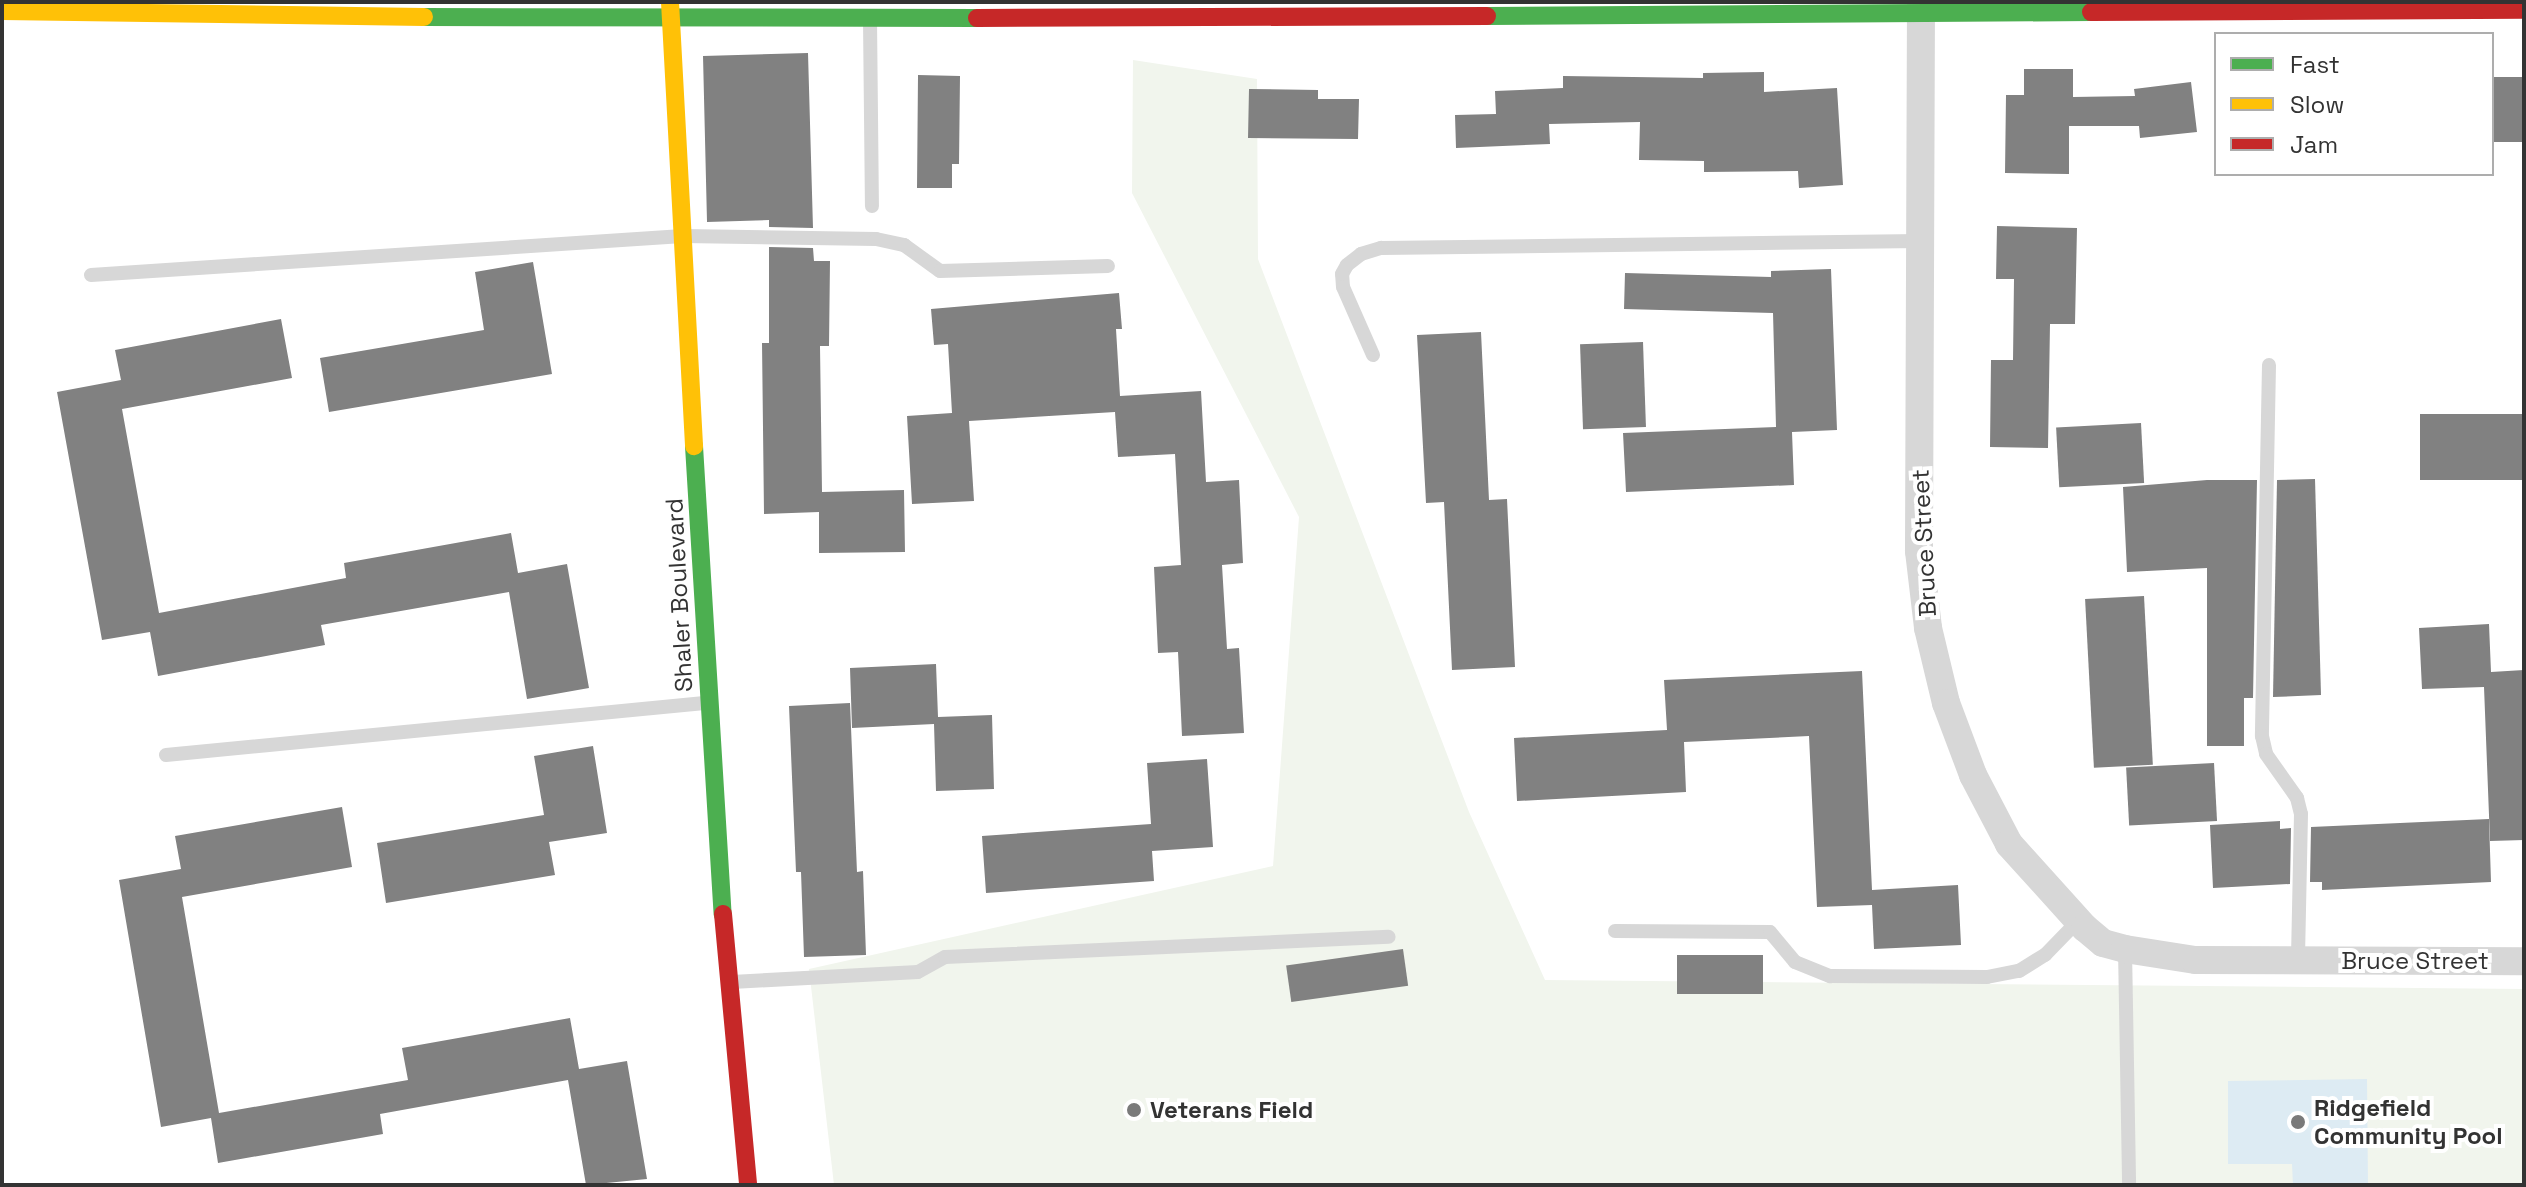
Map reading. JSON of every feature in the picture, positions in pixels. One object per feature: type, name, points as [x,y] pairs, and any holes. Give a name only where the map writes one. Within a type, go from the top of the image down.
[{"type":"street","name":"Bruce Street","points":[[1921,8],[1919,551],[1928,628],[1946,703],[1973,775],[2009,844],[2078,921],[2103,943],[2125,949],[2195,960],[2524,961]]},
{"type":"street","points":[[2,11],[671,11],[870,19],[1084,10],[2524,10]]},
{"type":"street","name":"Shaler Boulevard","points":[[671,11],[727,982],[748,1185]]},
{"type":"lane","points":[[870,19],[872,206]]},
{"type":"lane","points":[[91,275],[683,236],[876,239],[904,245],[940,271],[1108,266]]},
{"type":"lane","points":[[1373,355],[1343,287],[1342,274],[1347,265],[1361,254],[1381,248],[1920,241]]},
{"type":"lane","points":[[2269,365],[2262,736],[2266,754],[2297,798],[2301,814],[2298,961]]},
{"type":"lane","points":[[166,755],[709,703]]},
{"type":"lane","points":[[1615,931],[1770,932],[1795,962],[1830,976],[1987,977],[2019,971],[2045,955],[2078,921]]},
{"type":"lane","points":[[727,982],[918,972],[945,957],[1389,937]]},
{"type":"lane","points":[[2125,949],[2129,1185]]},
{"type":"shaded area","points":[[1133,60],[1257,79],[1258,259],[1469,812],[1545,980],[2524,989],[2524,1185],[834,1185],[809,969],[1273,866],[1299,517],[1132,193]]},
{"type":"shaded area","name":"Ridgefield Community Pool","points":[[2367,1079],[2368,1185],[2293,1185],[2292,1164],[2228,1164],[2228,1081]]},
{"type":"building","points":[[808,53],[813,228],[769,227],[769,220],[707,222],[703,56]]},
{"type":"building","points":[[2024,69],[2073,69],[2073,97],[2135,96],[2134,89],[2191,82],[2197,132],[2140,138],[2139,126],[2069,126],[2069,174],[2005,173],[2006,95],[2024,95]]},
{"type":"building","points":[[1764,72],[1764,92],[1837,88],[1843,185],[1799,188],[1798,171],[1704,172],[1704,161],[1639,160],[1640,122],[1549,124],[1550,144],[1456,148],[1455,115],[1496,114],[1495,91],[1563,88],[1563,76],[1703,78],[1703,73]]},
{"type":"building","points":[[918,75],[960,76],[959,164],[952,164],[952,188],[917,188]]},
{"type":"building","points":[[2494,77],[2524,77],[2524,142],[2494,142]]},
{"type":"building","points":[[1249,89],[1318,90],[1318,99],[1359,99],[1358,139],[1248,138]]},
{"type":"building","points":[[1997,226],[2077,228],[2075,324],[2050,324],[2048,448],[1990,447],[1991,360],[2013,360],[2014,279],[1996,279]]},
{"type":"building","points":[[769,247],[813,248],[814,261],[830,261],[829,346],[820,346],[822,492],[904,490],[905,552],[819,553],[819,512],[764,514],[762,343],[769,343]]},
{"type":"building","points":[[533,262],[552,374],[329,412],[320,358],[484,330],[475,272]]},
{"type":"building","points":[[1831,269],[1837,430],[1792,432],[1794,485],[1626,492],[1623,433],[1776,427],[1773,313],[1624,309],[1625,273],[1771,277],[1771,271]]},
{"type":"building","points":[[1119,293],[1122,329],[1116,329],[1120,396],[1201,391],[1206,482],[1239,480],[1243,563],[1222,565],[1227,649],[1239,648],[1244,733],[1182,736],[1178,652],[1158,653],[1154,567],[1181,565],[1175,454],[1118,457],[1115,412],[969,421],[974,501],[912,504],[907,416],[952,413],[948,344],[934,345],[931,309]]},
{"type":"building","points":[[281,319],[292,378],[122,409],[159,613],[346,578],[344,563],[511,533],[518,573],[567,564],[589,688],[527,699],[509,592],[321,625],[325,645],[158,676],[150,632],[102,640],[57,392],[121,380],[115,350]]},
{"type":"building","points":[[1481,332],[1489,500],[1507,499],[1515,667],[1452,670],[1444,502],[1426,503],[1417,335]]},
{"type":"building","points":[[1643,342],[1646,427],[1583,429],[1580,344]]},
{"type":"building","points":[[2420,414],[2524,414],[2524,480],[2420,480]]},
{"type":"building","points":[[2141,423],[2144,483],[2059,487],[2056,427]]},
{"type":"building","points":[[2315,479],[2321,695],[2273,697],[2277,480]]},
{"type":"building","points":[[2207,480],[2257,480],[2253,698],[2244,698],[2244,746],[2207,746],[2207,568],[2127,572],[2123,487]]},
{"type":"building","points":[[2144,596],[2153,765],[2094,768],[2085,599]]},
{"type":"building","points":[[2489,624],[2491,672],[2524,670],[2524,840],[2490,841],[2484,687],[2422,689],[2419,628]]},
{"type":"building","points":[[936,664],[938,717],[992,715],[994,789],[936,791],[934,724],[852,728],[850,668]]},
{"type":"building","points":[[1862,671],[1872,890],[1958,885],[1961,945],[1874,949],[1872,905],[1817,907],[1809,736],[1684,742],[1686,792],[1517,801],[1514,738],[1667,730],[1664,680]]},
{"type":"building","points":[[850,703],[857,872],[863,871],[866,955],[804,957],[801,872],[796,872],[789,706]]},
{"type":"building","points":[[593,746],[607,833],[549,842],[555,875],[386,903],[377,843],[544,815],[534,756]]},
{"type":"building","points":[[1207,759],[1213,847],[1152,851],[1154,881],[986,893],[982,836],[1151,824],[1147,763]]},
{"type":"building","points":[[2214,763],[2217,821],[2129,826],[2126,768]]},
{"type":"building","points":[[342,807],[352,867],[182,897],[219,1113],[408,1080],[402,1048],[570,1018],[579,1069],[627,1061],[647,1179],[586,1185],[568,1080],[380,1114],[383,1134],[218,1163],[211,1118],[161,1127],[119,880],[181,869],[175,836]]},
{"type":"building","points":[[2489,819],[2491,882],[2322,890],[2322,882],[2310,882],[2311,827]]},
{"type":"building","points":[[2280,821],[2280,829],[2291,828],[2290,884],[2213,888],[2210,825]]},
{"type":"building","points":[[1403,949],[1408,986],[1291,1002],[1286,965]]},
{"type":"building","points":[[1677,955],[1763,955],[1763,994],[1677,994]]},
{"type":"traffic: fast","points":[[1487,16],[2091,12]]},
{"type":"traffic: fast","points":[[424,17],[977,18]]},
{"type":"traffic: fast","points":[[694,446],[723,914]]},
{"type":"traffic: slow","points":[[670,2],[694,446]]},
{"type":"traffic: slow","points":[[2,11],[424,17]]},
{"type":"traffic: jam","points":[[2091,12],[2524,10]]},
{"type":"traffic: jam","points":[[977,18],[1487,16]]},
{"type":"traffic: jam","points":[[723,914],[748,1185]]},
{"type":"place","name":"Veterans Field","points":[[1134,1110]]},
{"type":"place","name":"Ridgefield Community Pool","points":[[2298,1122]]}]
